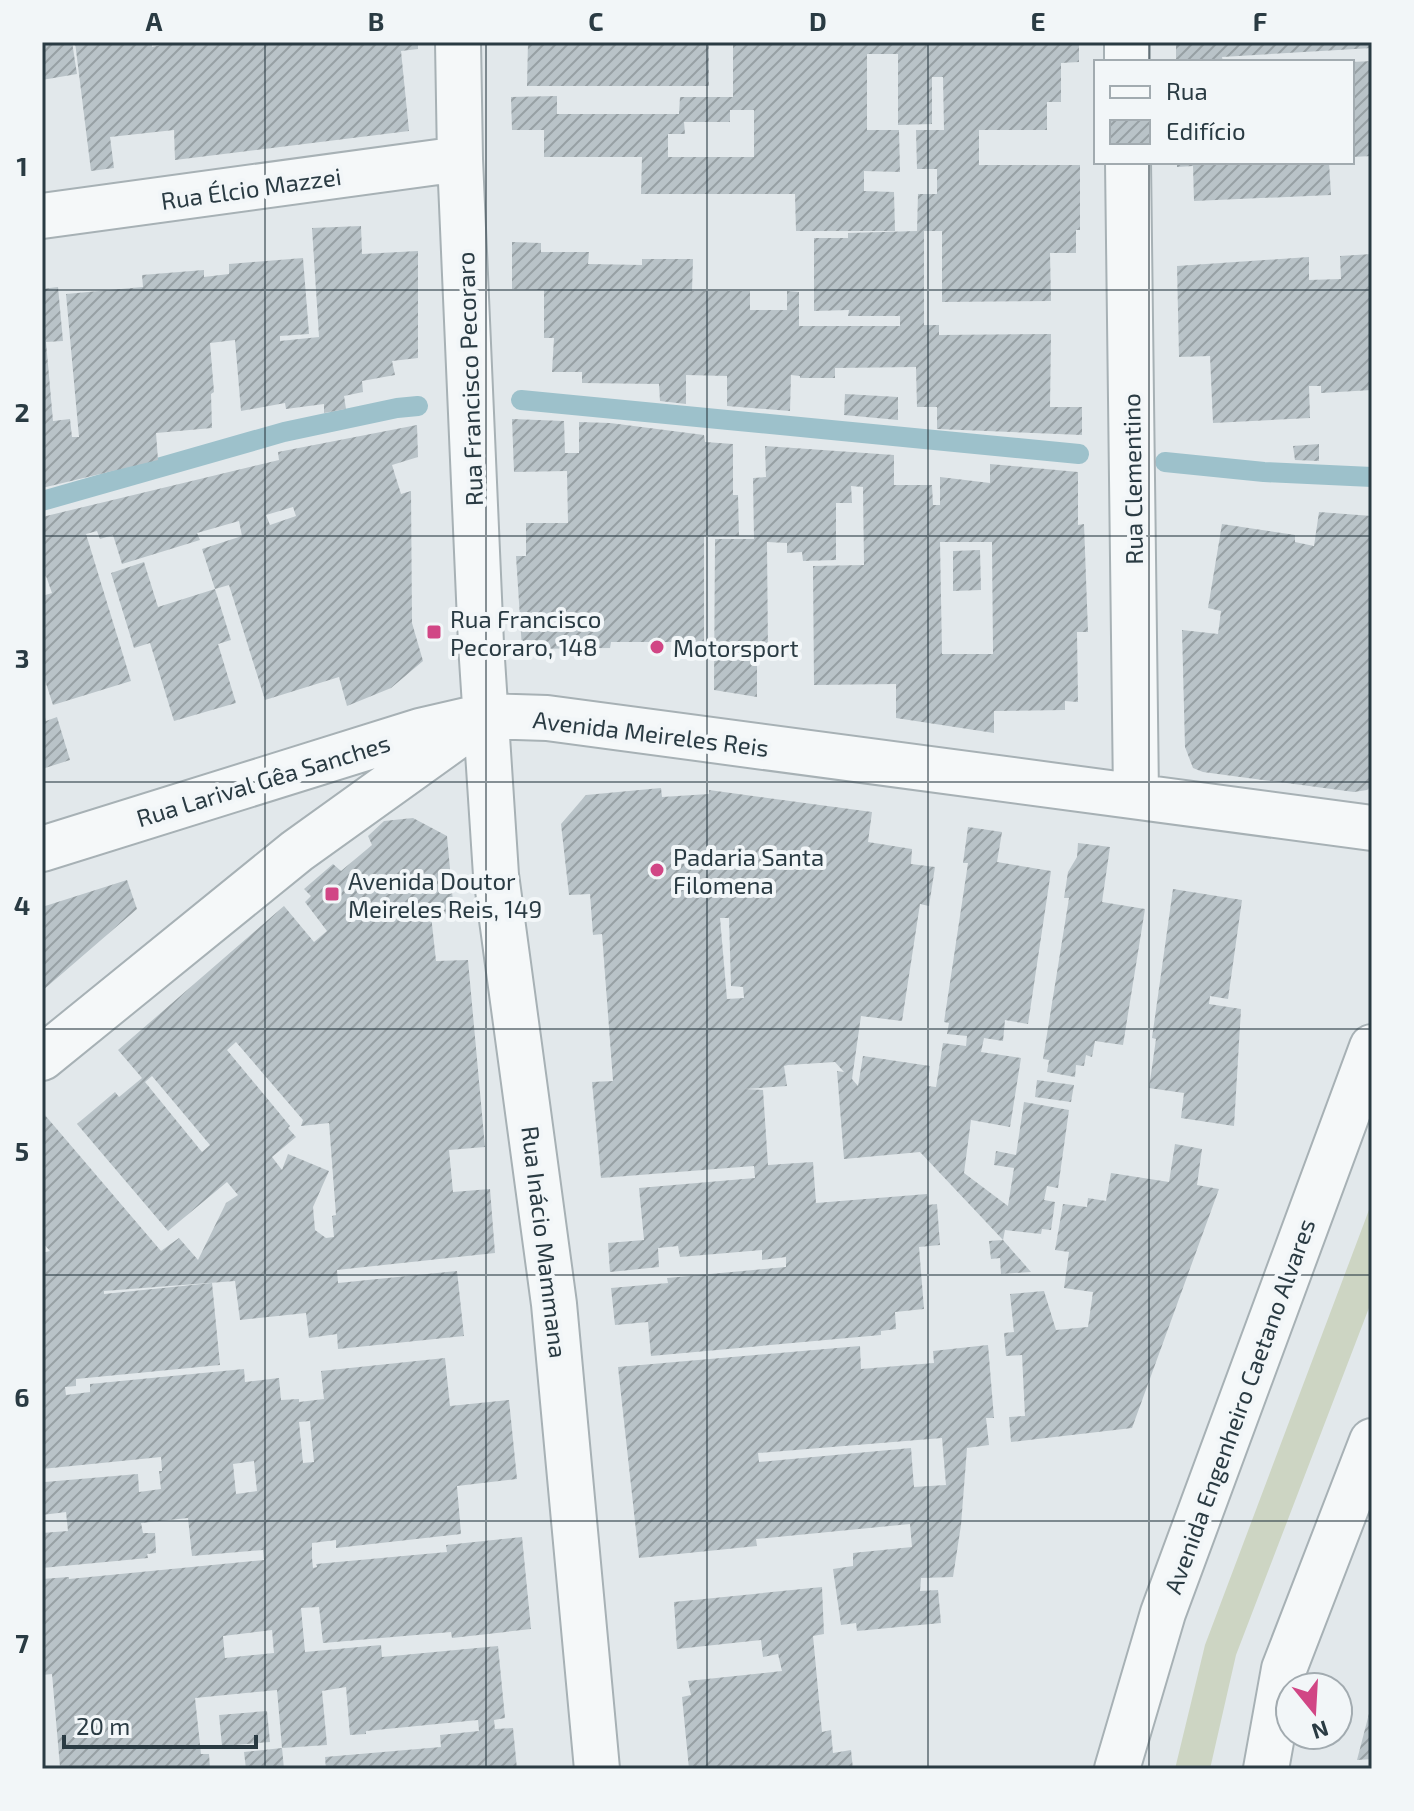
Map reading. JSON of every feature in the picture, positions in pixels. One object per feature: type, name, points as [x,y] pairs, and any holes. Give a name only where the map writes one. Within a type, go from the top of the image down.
[{"type":"street","name":"Rua Francisco Pecoraro","points":[[458,42],[460,159],[485,716]]},
{"type":"street","name":"Rua Élcio Mazzei","points":[[42,216],[460,159]]},
{"type":"street","name":"Rua Clementino","points":[[1128,164],[1136,795]]},
{"type":"street","name":"Avenida Meireles Reis","points":[[485,716],[547,718],[1372,828]]},
{"type":"street","name":"Rua Larival Gêa Sanches","points":[[42,849],[383,742],[485,716]]},
{"type":"street","points":[[42,1058],[297,851],[485,716]]},
{"type":"street","name":"Rua Inácio Mammana","points":[[485,716],[496,875],[554,1304],[597,1769]]},
{"type":"street","name":"Avenida Engenheiro Caetano Alvares","points":[[1117,1769],[1163,1613],[1372,1047]]},
{"type":"street","points":[[1266,1769],[1284,1669],[1372,1441]]},
{"type":"green space","points":[[1372,1202],[1372,1300],[1236,1655],[1210,1769],[1175,1769],[1205,1645]]},
{"type":"building","points":[[42,42],[72,42],[77,74],[42,80]]},
{"type":"building","points":[[75,42],[152,42],[152,47],[174,42],[418,42],[418,49],[401,51],[409,131],[175,160],[174,130],[110,137],[114,168],[91,171]]},
{"type":"building","points":[[528,42],[709,42],[709,86],[527,86]]},
{"type":"building","points":[[733,42],[1079,42],[1079,62],[1061,63],[1061,102],[1047,102],[1047,130],[979,130],[979,165],[1080,165],[1080,230],[1076,230],[1076,253],[1050,253],[1051,301],[942,302],[942,231],[924,231],[924,325],[939,325],[939,335],[1051,334],[1050,407],[1082,407],[1082,435],[937,429],[937,407],[917,407],[916,367],[835,368],[835,378],[791,375],[790,411],[727,406],[727,376],[686,375],[686,404],[660,401],[659,384],[582,383],[582,372],[552,372],[554,338],[544,338],[544,290],[512,289],[512,242],[541,243],[541,252],[589,252],[588,264],[642,265],[642,259],[693,259],[692,291],[750,291],[750,310],[787,310],[787,291],[799,292],[799,326],[900,326],[900,316],[848,316],[849,310],[814,311],[814,238],[848,238],[848,233],[917,231],[918,194],[937,194],[937,169],[917,169],[916,130],[944,130],[943,77],[932,77],[932,124],[898,125],[898,54],[867,54],[867,130],[899,130],[900,172],[864,171],[864,191],[894,192],[895,231],[796,231],[795,194],[641,194],[642,157],[544,157],[544,130],[512,130],[511,97],[557,96],[557,114],[679,114],[680,97],[733,97]],"holes":[[[730,110],[754,110],[754,157],[668,157],[668,134],[685,134],[684,122],[730,122]]]},
{"type":"building","points":[[1176,42],[1372,42],[1372,48],[1222,57],[1223,60],[1176,60]]},
{"type":"building","points":[[1372,61],[1372,156],[1354,157],[1354,62]]},
{"type":"building","points":[[1177,164],[1329,164],[1331,195],[1194,201],[1193,166],[1177,167]]},
{"type":"building","points":[[361,226],[362,254],[418,251],[418,358],[392,361],[395,375],[362,381],[363,392],[344,396],[346,409],[324,413],[324,404],[286,409],[285,403],[241,411],[235,340],[210,343],[214,392],[211,394],[212,428],[156,433],[158,460],[42,488],[42,289],[58,287],[63,341],[46,342],[53,421],[70,419],[72,437],[79,437],[66,294],[143,287],[142,275],[204,270],[204,277],[229,274],[229,264],[303,258],[309,334],[280,336],[280,341],[319,337],[312,228]]},
{"type":"building","points":[[1372,254],[1372,390],[1321,393],[1321,386],[1309,386],[1310,418],[1213,423],[1210,356],[1179,357],[1177,266],[1309,257],[1309,280],[1341,279],[1340,256]]},
{"type":"building","points":[[845,394],[898,397],[898,420],[844,415]]},
{"type":"building","points":[[512,419],[564,421],[565,453],[579,453],[579,422],[704,435],[705,442],[733,444],[733,495],[738,495],[739,536],[704,536],[704,642],[611,642],[610,648],[522,649],[516,556],[526,556],[526,523],[568,523],[567,471],[514,472]]},
{"type":"building","points":[[417,425],[418,457],[392,465],[401,494],[411,491],[412,623],[423,661],[391,688],[347,706],[339,677],[265,700],[229,585],[215,589],[202,549],[242,536],[239,521],[197,533],[200,540],[122,564],[113,535],[100,539],[97,531],[86,534],[131,681],[53,705],[42,671],[42,596],[52,593],[46,576],[42,578],[42,517],[279,460],[278,452]],"holes":[[[293,507],[296,516],[270,525],[266,515]]]},
{"type":"building","points":[[1319,444],[1319,461],[1295,460],[1293,446]]},
{"type":"building","points":[[765,446],[894,455],[894,485],[932,485],[933,505],[940,505],[940,477],[990,483],[990,464],[1078,472],[1078,525],[1084,524],[1088,632],[1077,632],[1078,702],[1065,701],[1065,710],[994,711],[994,733],[896,718],[896,684],[814,685],[813,566],[864,565],[863,487],[851,486],[852,503],[836,503],[836,560],[803,561],[802,552],[787,553],[787,543],[767,542],[768,656],[757,656],[757,697],[714,690],[715,539],[754,539],[753,478],[766,477]],"holes":[[[940,542],[992,542],[993,654],[942,654]]]},
{"type":"building","points":[[1319,512],[1372,516],[1372,785],[1367,790],[1354,792],[1203,772],[1193,768],[1185,747],[1182,630],[1218,634],[1221,611],[1208,608],[1222,524],[1295,535],[1295,542],[1314,546]]},
{"type":"building","points":[[980,550],[981,590],[953,591],[953,551]]},
{"type":"building","points":[[144,562],[158,607],[215,589],[231,640],[218,644],[236,703],[174,721],[150,643],[134,648],[111,573]]},
{"type":"building","points":[[43,710],[46,721],[57,717],[70,760],[42,769]]},
{"type":"building","points":[[661,788],[662,797],[709,794],[709,790],[872,812],[868,842],[912,849],[911,864],[935,867],[929,906],[920,904],[902,1021],[861,1016],[852,1079],[858,1086],[863,1056],[930,1066],[927,1086],[936,1087],[943,1043],[966,1046],[967,1036],[947,1034],[949,1023],[944,1022],[968,863],[963,863],[968,827],[1002,832],[997,862],[1051,871],[1028,1024],[1005,1020],[1003,1041],[984,1038],[981,1052],[1021,1058],[1010,1127],[971,1120],[964,1173],[1008,1206],[1014,1168],[994,1165],[996,1151],[1016,1155],[1024,1102],[1069,1110],[1058,1188],[1047,1186],[1044,1200],[1055,1202],[1051,1230],[1042,1229],[1041,1234],[1005,1230],[1003,1240],[920,1152],[844,1159],[837,1071],[844,1072],[835,1062],[788,1065],[784,1066],[787,1086],[745,1089],[763,1090],[768,1165],[813,1162],[816,1203],[927,1194],[928,1205],[937,1204],[940,1245],[919,1247],[924,1309],[895,1312],[896,1329],[881,1331],[881,1335],[651,1356],[648,1322],[615,1325],[611,1288],[668,1283],[667,1278],[786,1267],[786,1257],[762,1260],[762,1250],[680,1257],[678,1246],[658,1248],[659,1267],[610,1272],[608,1243],[644,1240],[639,1188],[755,1178],[754,1166],[601,1178],[592,1082],[613,1081],[602,934],[593,935],[590,894],[569,895],[561,824],[586,795]],"holes":[[[720,918],[729,918],[731,986],[743,987],[744,998],[727,999]]]},
{"type":"building","points":[[413,818],[447,836],[454,913],[431,915],[436,961],[468,960],[485,1147],[449,1150],[453,1192],[490,1189],[495,1253],[337,1270],[338,1283],[457,1271],[464,1336],[338,1349],[337,1334],[309,1338],[306,1313],[240,1320],[235,1281],[104,1291],[104,1294],[212,1283],[220,1365],[76,1379],[76,1386],[65,1387],[66,1395],[90,1392],[90,1384],[244,1369],[245,1382],[279,1378],[281,1400],[299,1399],[299,1402],[324,1399],[321,1371],[445,1358],[450,1406],[509,1400],[517,1479],[457,1486],[461,1534],[336,1548],[336,1540],[312,1543],[312,1558],[313,1568],[317,1567],[316,1564],[447,1552],[446,1545],[522,1537],[531,1629],[452,1638],[451,1632],[323,1643],[319,1607],[301,1608],[305,1652],[381,1645],[382,1657],[498,1646],[505,1718],[494,1720],[495,1729],[513,1728],[517,1769],[326,1769],[325,1757],[441,1747],[440,1735],[479,1731],[478,1720],[350,1735],[346,1687],[322,1691],[327,1745],[282,1748],[277,1690],[195,1698],[201,1754],[209,1754],[210,1769],[60,1767],[52,1674],[42,1675],[42,1579],[264,1560],[263,1550],[192,1556],[188,1518],[141,1523],[143,1533],[155,1533],[156,1553],[147,1554],[148,1558],[42,1568],[42,1533],[68,1531],[66,1512],[42,1515],[42,1474],[45,1482],[138,1474],[139,1492],[161,1489],[159,1471],[162,1471],[161,1457],[42,1469],[42,1253],[50,1251],[42,1242],[42,1116],[44,1114],[161,1251],[179,1238],[198,1260],[226,1203],[238,1195],[227,1182],[168,1231],[77,1124],[115,1092],[119,1097],[142,1078],[118,1050],[284,906],[314,942],[327,931],[305,902],[311,896],[304,889],[333,864],[341,871],[372,845],[368,836],[384,821]],"holes":[[[236,1042],[303,1120],[301,1126],[329,1123],[336,1215],[332,1216],[334,1237],[326,1238],[315,1230],[313,1207],[329,1171],[288,1154],[282,1170],[272,1157],[296,1137],[227,1050]],[[152,1076],[210,1145],[202,1152],[145,1082]],[[310,1421],[314,1462],[303,1463],[299,1422]],[[254,1461],[257,1491],[236,1494],[233,1464]],[[272,1630],[274,1653],[225,1658],[223,1636]]]},
{"type":"building","points":[[1078,843],[1110,847],[1102,902],[1145,909],[1123,1045],[1095,1041],[1092,1057],[1086,1055],[1084,1066],[1076,1065],[1075,1077],[1047,1072],[1049,1060],[1043,1059],[1069,898],[1064,898],[1068,872],[1077,857]]},
{"type":"building","points":[[127,880],[137,909],[42,991],[42,907]]},
{"type":"building","points":[[1173,889],[1242,900],[1228,999],[1210,996],[1209,1004],[1241,1009],[1234,1126],[1181,1118],[1184,1093],[1149,1088],[1156,1039],[1152,1038]]},
{"type":"building","points":[[1037,1080],[1074,1085],[1071,1102],[1035,1097]]},
{"type":"building","points":[[1175,1144],[1202,1149],[1197,1185],[1219,1189],[1132,1428],[1011,1442],[1009,1417],[1025,1416],[1022,1355],[1006,1356],[1004,1333],[1014,1332],[1010,1294],[1044,1291],[1056,1330],[1088,1327],[1093,1292],[1064,1288],[1069,1252],[1055,1250],[1063,1204],[1087,1207],[1088,1198],[1106,1201],[1111,1173],[1169,1182]]},
{"type":"building","points":[[1003,1240],[1031,1272],[1001,1274],[1000,1258],[991,1259],[989,1241]]},
{"type":"building","points":[[988,1345],[994,1418],[986,1418],[989,1445],[967,1448],[953,1577],[921,1578],[920,1591],[938,1590],[941,1623],[857,1631],[856,1623],[841,1625],[833,1569],[853,1566],[853,1553],[912,1547],[910,1524],[756,1539],[757,1546],[639,1558],[618,1367],[860,1346],[861,1369],[934,1363],[933,1351]],"holes":[[[942,1438],[946,1485],[914,1487],[911,1448],[759,1462],[758,1453]]]},
{"type":"building","points":[[822,1587],[824,1634],[813,1636],[822,1732],[831,1730],[833,1753],[851,1750],[853,1769],[689,1769],[682,1697],[691,1695],[688,1681],[782,1671],[778,1654],[763,1657],[761,1640],[677,1649],[674,1602]]},
{"type":"building","points":[[1371,1706],[1372,1759],[1357,1760]]},
{"type":"building","points":[[267,1711],[270,1742],[222,1746],[219,1715]]},
{"type":"building","points":[[282,1748],[284,1769],[246,1769],[244,1752]]},
{"type":"waterway","points":[[521,400],[1079,454]]},
{"type":"waterway","points":[[42,501],[284,432],[418,406]]},
{"type":"waterway","points":[[1165,462],[1264,472],[1372,477]]},
{"type":"place","name":"Rua Francisco Pecoraro, 148","points":[[434,632]]},
{"type":"place","name":"Motorsport","points":[[657,647]]},
{"type":"place","name":"Padaria Santa Filomena","points":[[657,870]]},
{"type":"place","name":"Avenida Doutor Meireles Reis, 149","points":[[332,894]]}]
